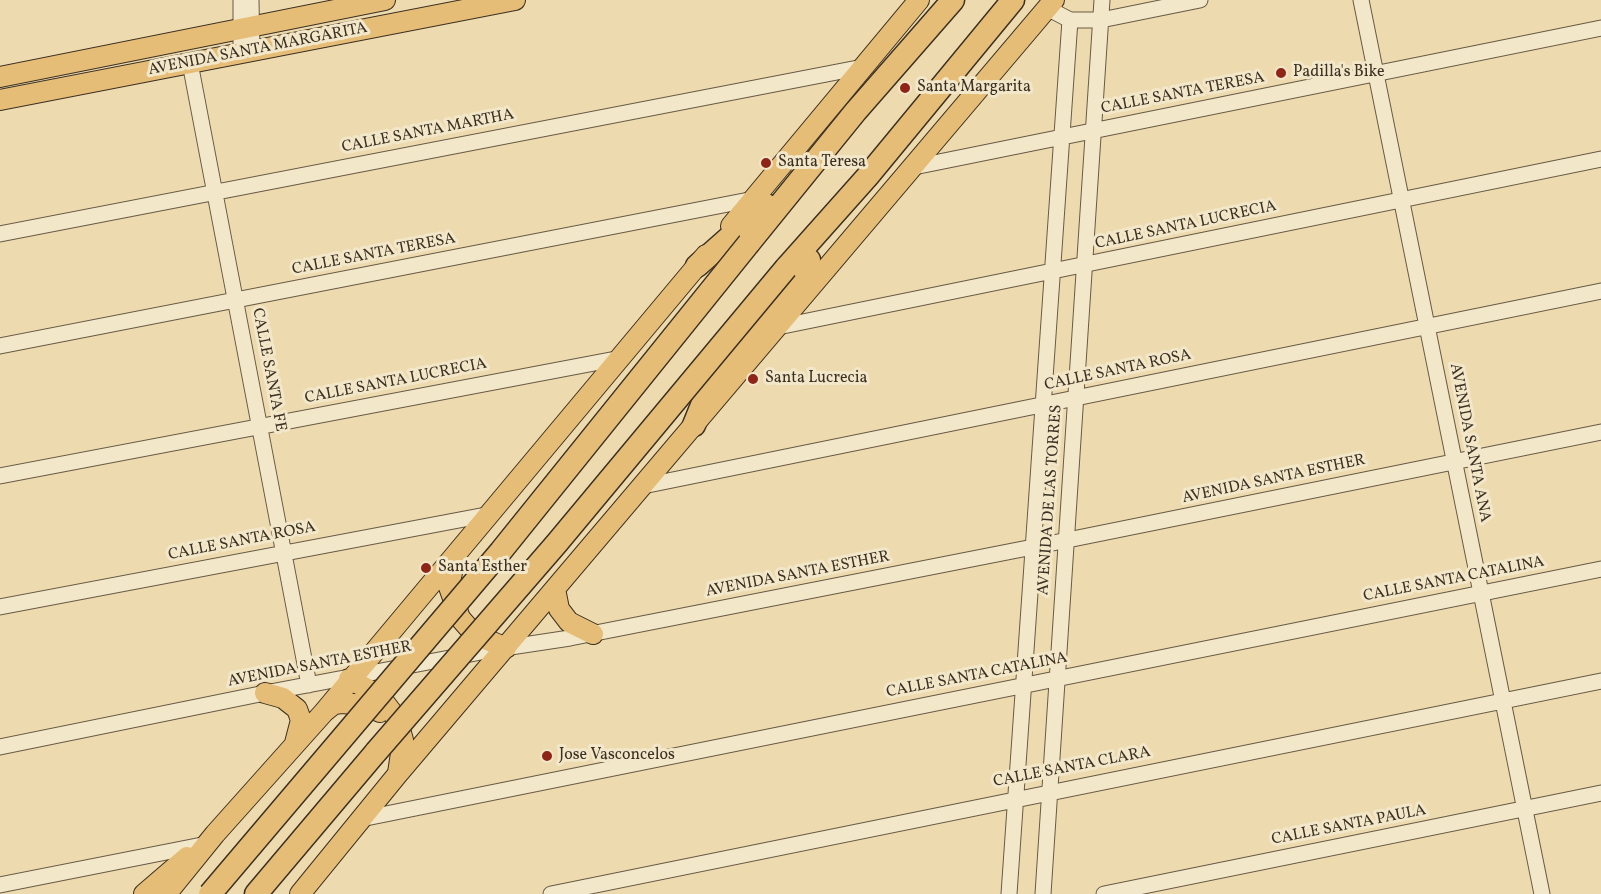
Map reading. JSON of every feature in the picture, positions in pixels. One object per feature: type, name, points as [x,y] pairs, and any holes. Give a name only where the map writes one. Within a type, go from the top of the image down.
[{"type":"highway","points":[[697,266],[766,205],[856,111],[953,0]]},
{"type":"highway","points":[[256,894],[557,543],[786,267],[867,177],[1013,0]]},
{"type":"highway","points":[[210,894],[501,551],[749,243],[815,165],[856,111]]},
{"type":"highway","points":[[694,425],[709,388],[833,229],[847,200]]},
{"type":"main road","name":"AVENIDA SANTA MARGARITA","points":[[0,76],[385,0]]},
{"type":"main road","name":"AVENIDA SANTA MARGARITA","points":[[0,100],[515,0]]},
{"type":"main road","points":[[168,893],[207,844],[324,712],[349,679],[491,514],[919,0]]},
{"type":"main road","points":[[300,894],[360,819],[914,167],[1049,3]]},
{"type":"main road","points":[[456,555],[450,576],[450,593],[454,608],[466,627],[483,640],[506,648]]},
{"type":"main road","points":[[555,590],[559,609],[569,622],[593,633]]},
{"type":"main road","points":[[450,593],[472,617],[482,622],[512,624],[531,618]]},
{"type":"main road","points":[[349,679],[370,689],[386,702],[397,719],[402,735],[402,751],[397,775]]},
{"type":"main road","points":[[265,693],[283,698],[297,709],[301,720],[294,746]]},
{"type":"main road","points":[[324,712],[334,704],[365,705],[387,715],[402,735]]},
{"type":"main road","points":[[144,894],[178,863],[207,844]]},
{"type":"street","points":[[240,0],[246,28],[247,52]]},
{"type":"street","points":[[246,28],[251,0]]},
{"type":"street","name":"AVENIDA DE LAS TORRES","points":[[1043,894],[1102,0]]},
{"type":"street","points":[[1049,3],[1070,20],[1101,20],[1200,0]]},
{"type":"street","name":"AVENIDA SANTA ANA","points":[[1361,0],[1542,894]]},
{"type":"street","name":"AVENIDA DE LAS TORRES","points":[[1009,894],[1070,20]]},
{"type":"street","name":"CALLE SANTA TERESA","points":[[914,167],[1601,28]]},
{"type":"street","name":"CALLE SANTA FE","points":[[190,63],[309,685]]},
{"type":"street","name":"CALLE SANTA MARTHA","points":[[0,234],[863,67]]},
{"type":"street","name":"CALLE SANTA LUCRECIA","points":[[778,327],[1601,159]]},
{"type":"street","name":"CALLE SANTA TERESA","points":[[0,346],[754,199]]},
{"type":"street","name":"CALLE SANTA ROSA","points":[[643,486],[1601,291]]},
{"type":"street","name":"CALLE SANTA LUCRECIA","points":[[0,476],[621,358]]},
{"type":"street","name":"AVENIDA SANTA ESTHER","points":[[0,747],[265,693],[593,633],[1066,541],[1601,432]]},
{"type":"street","name":"CALLE SANTA ROSA","points":[[0,607],[285,551],[491,514]]},
{"type":"street","name":"CALLE SANTA CATALINA","points":[[360,819],[1601,569]]},
{"type":"street","name":"CALLE SANTA CLARA","points":[[551,894],[1601,681]]},
{"type":"street","name":"CALLE SANTA PAULA","points":[[1104,894],[1601,793]]},
{"type":"street","points":[[0,885],[207,844]]},
{"type":"place","name":"Padilla's Bike","points":[[1281,73]]},
{"type":"place","name":"Santa Margarita","points":[[905,88]]},
{"type":"place","name":"Santa Teresa","points":[[766,163]]},
{"type":"place","name":"Santa Lucrecia","points":[[753,379]]},
{"type":"place","name":"Santa Esther","points":[[426,568]]},
{"type":"place","name":"Jose Vasconcelos","points":[[547,756]]}]
